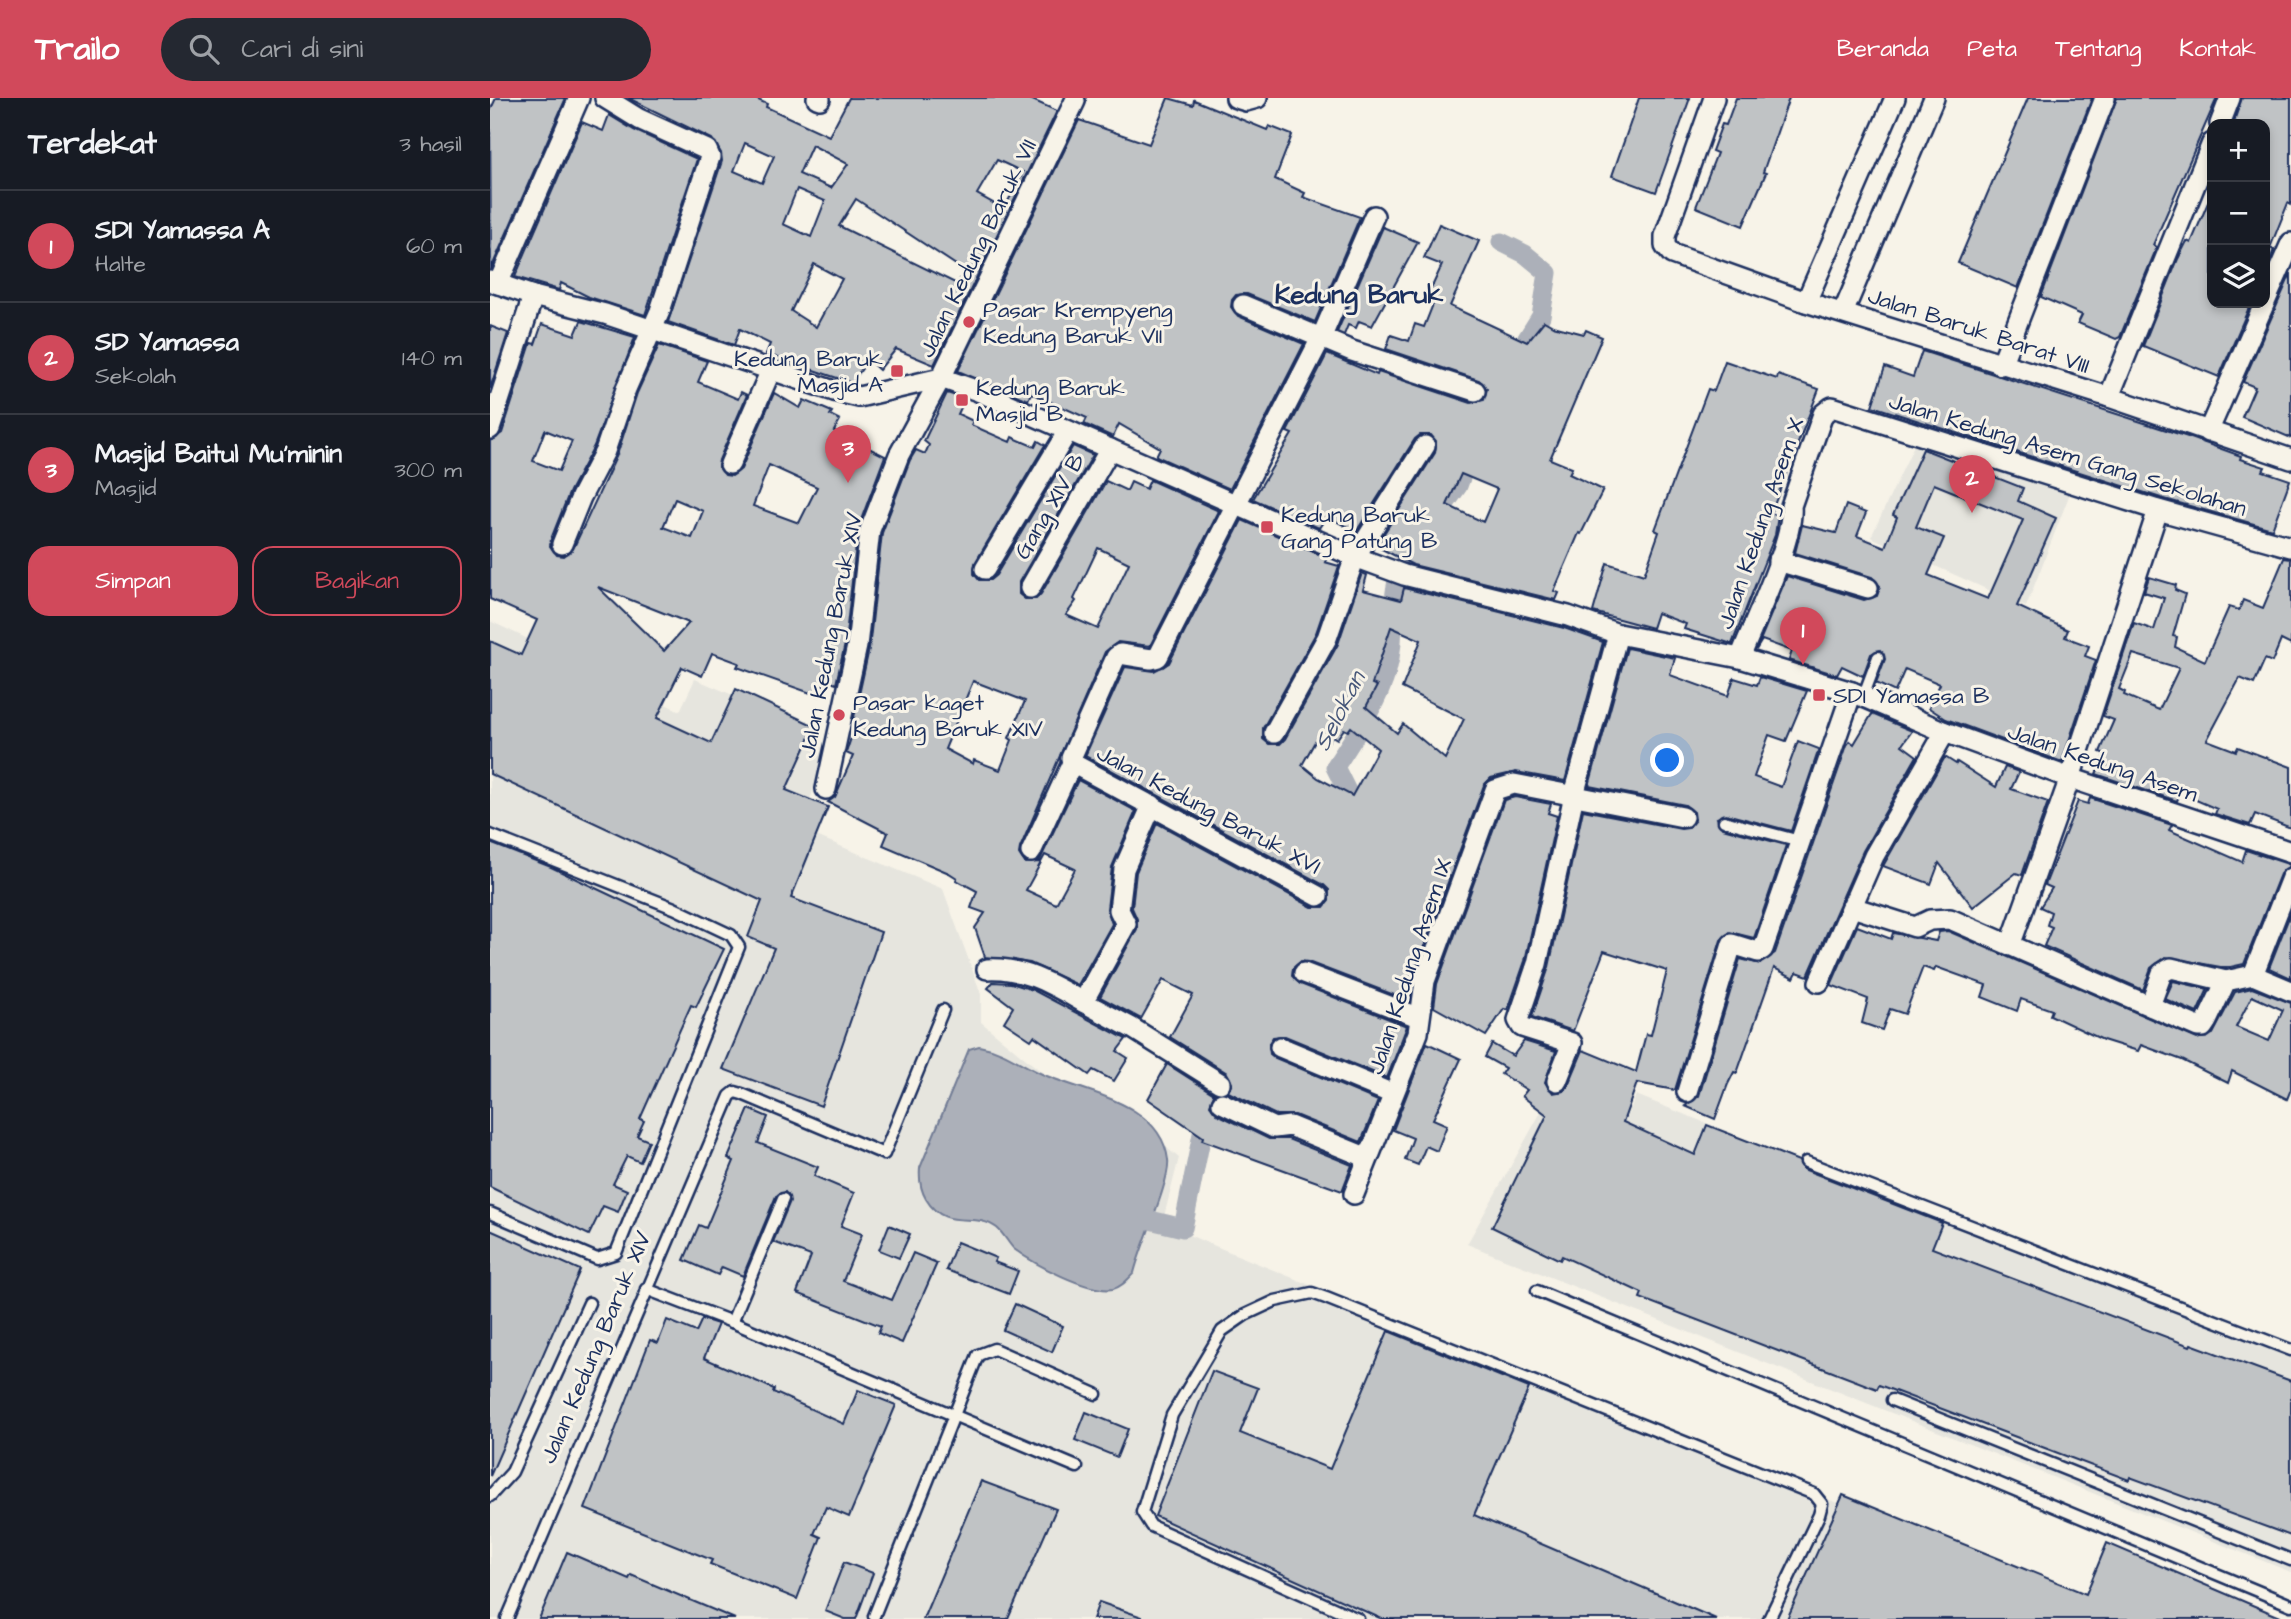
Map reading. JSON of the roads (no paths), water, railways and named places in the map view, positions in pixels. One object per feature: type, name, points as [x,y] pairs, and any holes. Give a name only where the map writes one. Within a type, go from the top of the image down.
[{"type":"street","points":[[579,98],[494,282],[533,296],[605,314],[859,397],[941,378]]},
{"type":"street","points":[[562,544],[581,497],[605,452],[650,330],[660,311],[710,153],[605,98]]},
{"type":"street","points":[[1236,98],[1247,101],[1257,98]]},
{"type":"street","name":"Jalan Baruk Barat VIII","points":[[1714,98],[1665,236],[1665,246],[1672,254],[1807,302],[2109,397],[2291,459]]},
{"type":"street","points":[[1807,302],[1895,98]]},
{"type":"street","points":[[1843,313],[1934,98]]},
{"type":"street","points":[[2001,365],[2105,98]]},
{"type":"street","points":[[2222,119],[2230,98]]},
{"type":"street","name":"Jalan Kedung Baruk VII","points":[[941,378],[1081,99]]},
{"type":"street","points":[[2109,397],[2207,155]]},
{"type":"street","points":[[1237,505],[1322,336],[1374,216]]},
{"type":"street","points":[[2208,432],[2291,243]]},
{"type":"street","points":[[490,429],[533,296]]},
{"type":"street","points":[[1243,304],[1352,351],[1475,391]]},
{"type":"street","points":[[730,464],[771,370]]},
{"type":"street","name":"Jalan Kedung Asem","points":[[941,378],[1399,574],[1568,616],[1618,634],[1740,658],[1857,694],[1945,732],[2070,778],[2291,852]]},
{"type":"street","name":"Jalan Kedung Baruk XIV","points":[[826,789],[857,646],[870,530],[915,420],[941,378]]},
{"type":"street","name":"Jalan Kedung Asem Gang Sekolahan","points":[[1832,407],[2158,510],[2291,547]]},
{"type":"street","name":"Jalan Kedung Asem X","points":[[1740,658],[1778,561],[1792,517],[1791,506],[1823,414],[1832,407]]},
{"type":"street","points":[[985,569],[1068,431]]},
{"type":"street","points":[[1274,733],[1327,638],[1354,557],[1425,446]]},
{"type":"street","name":"Gang XIV B","points":[[1030,587],[1110,449]]},
{"type":"street","name":"Jalan Kedung Baruk XVI","points":[[1237,505],[1158,657],[1151,659],[1120,654],[1116,657],[1070,758],[1072,763],[1318,896]]},
{"type":"street","points":[[2011,943],[2070,778],[2158,510]]},
{"type":"street","points":[[1778,561],[1868,588]]},
{"type":"street","points":[[1557,1082],[1573,1043],[1522,1027],[1518,1020],[1537,964],[1574,795],[1618,634]]},
{"type":"street","points":[[1687,1092],[1732,946],[1736,943],[1762,952],[1800,841],[1857,694]]},
{"type":"street","points":[[1819,982],[1874,856],[1945,732]]},
{"type":"street","points":[[1031,852],[1072,763]]},
{"type":"street","name":"Jalan Kedung Asem IX","points":[[1354,1194],[1418,1033],[1418,1017],[1425,981],[1495,790],[1514,784],[1574,795]]},
{"type":"street","points":[[1574,795],[1683,817]]},
{"type":"street","points":[[1083,1002],[1126,924],[1119,910],[1124,869],[1152,805]]},
{"type":"street","points":[[2253,975],[2291,878]]},
{"type":"street","points":[[1853,907],[1915,926],[1930,920],[1950,919],[2203,1027],[2226,981]]},
{"type":"street","points":[[988,969],[1001,968],[1034,977],[1132,1028],[1220,1083]]},
{"type":"street","points":[[2150,1006],[2162,973],[2171,968],[2226,981],[2253,975],[2291,990]]},
{"type":"street","points":[[1304,973],[1418,1017]]},
{"type":"street","points":[[1280,1047],[1394,1094]]},
{"type":"street","points":[[1222,1103],[1274,1128],[1290,1126],[1368,1158]]},
{"type":"lane","points":[[1857,694],[1878,657]]},
{"type":"lane","points":[[1724,821],[1800,841]]},
{"type":"lane","points":[[490,835],[674,908],[731,934],[739,947],[615,1253],[597,1259],[490,1213]]},
{"type":"lane","name":"Jalan Kedung Baruk XIV","points":[[507,1619],[730,1096],[735,1092],[742,1094],[884,1154],[943,1010]]},
{"type":"lane","points":[[1806,1162],[2291,1350]]},
{"type":"lane","points":[[732,1322],[783,1199]]},
{"type":"lane","points":[[646,1289],[732,1322],[1077,1467]]},
{"type":"lane","points":[[1537,1291],[2291,1605]]},
{"type":"lane","points":[[1358,1619],[1151,1526],[1142,1512],[1172,1415],[1222,1331],[1255,1310],[1299,1294],[1312,1293],[1326,1298],[1814,1494],[1822,1504],[1819,1515],[1769,1619]]},
{"type":"lane","points":[[490,1496],[512,1472],[589,1303]]},
{"type":"lane","points":[[874,1616],[955,1416],[975,1359],[988,1348],[1096,1394]]},
{"type":"lane","points":[[1892,1400],[2291,1560]]},
{"type":"waterway","name":"Selokan","points":[[1501,242],[1525,254],[1548,273],[1541,316],[1511,364]]},
{"type":"waterway","name":"Selokan","points":[[1436,517],[1458,486],[1471,451]]},
{"type":"waterway","name":"Selokan","points":[[1347,818],[1352,801],[1335,767],[1383,684],[1391,653],[1395,590],[1406,558],[1418,541]]},
{"type":"waterway","name":"Selokan","points":[[1150,1220],[1183,1228],[1202,1134],[1219,1093],[1243,1054]]},
{"type":"place","name":"Pasar Krempyeng Kedung Baruk VII","points":[[969,322]]},
{"type":"place","name":"Kedung Baruk Masjid A","points":[[897,371]]},
{"type":"place","name":"Kedung Baruk Masjid B","points":[[962,400]]},
{"type":"place","name":"Masjid Baitul Mu'minin","points":[[848,483]]},
{"type":"place","name":"SD Yamassa","points":[[1972,513]]},
{"type":"place","name":"Kedung Baruk Gang Patung B","points":[[1267,527]]},
{"type":"place","name":"SDI Yamassa A","points":[[1803,665]]},
{"type":"place","name":"SDI Yamassa B","points":[[1819,695]]},
{"type":"place","name":"Pasar kaget Kedung Baruk XIV","points":[[839,715]]},
{"type":"district","name":"Kedung Baruk","points":[[1359,294]]}]
